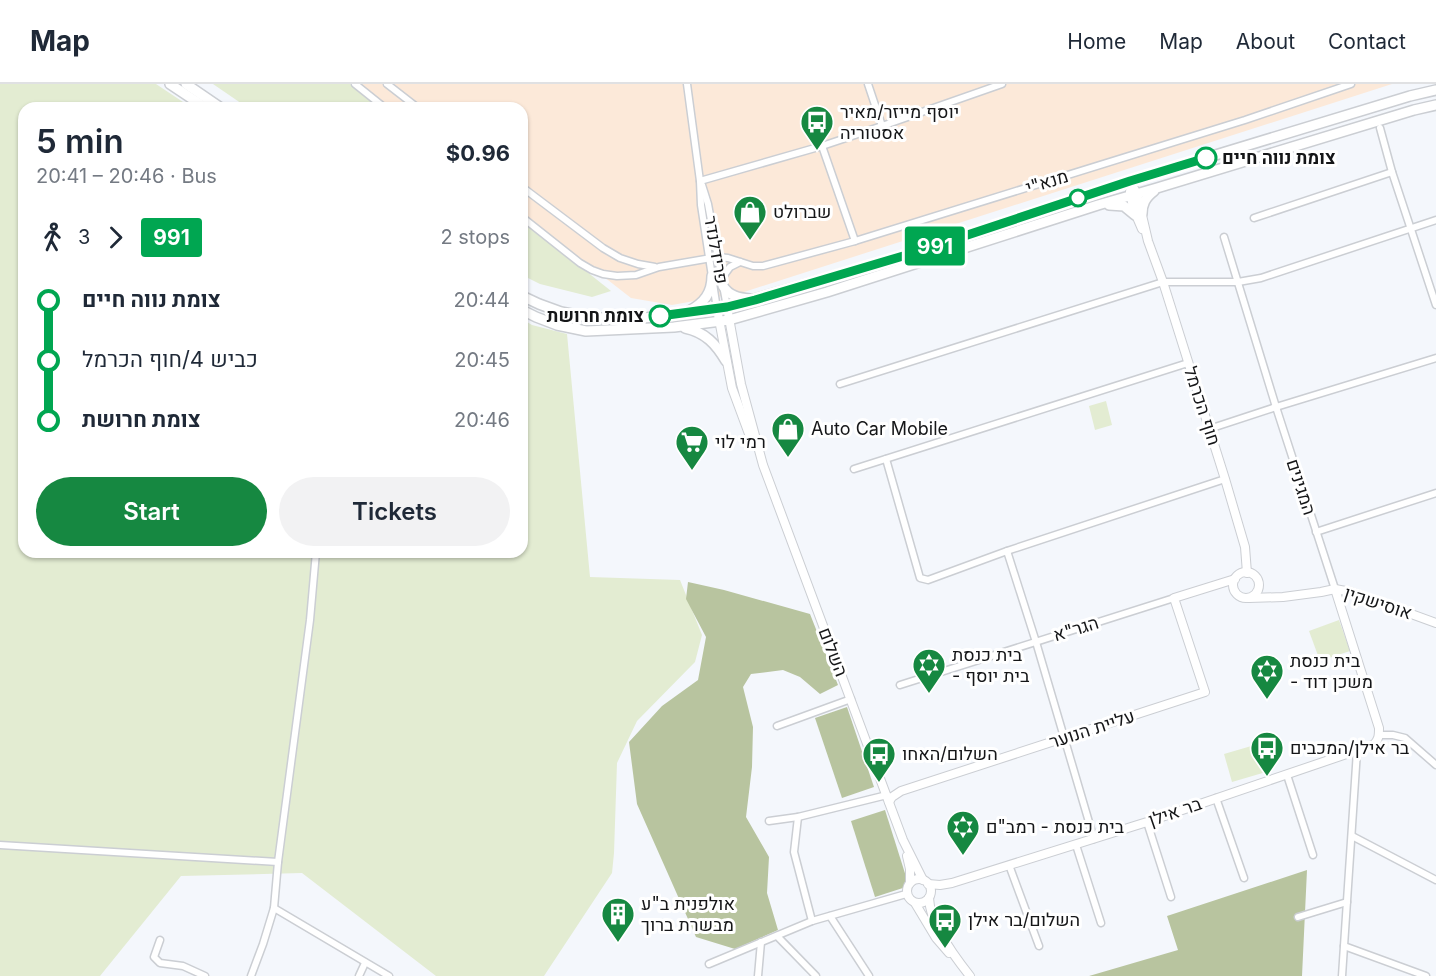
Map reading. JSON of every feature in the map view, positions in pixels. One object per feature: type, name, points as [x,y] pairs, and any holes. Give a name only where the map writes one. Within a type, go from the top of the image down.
[{"type":"highway","points":[[170,84],[197,102]]},
{"type":"highway","points":[[186,84],[212,102]]},
{"type":"highway","points":[[528,299],[561,312],[592,318],[643,318],[722,308],[910,254],[1130,181],[1436,90]]},
{"type":"highway","points":[[528,313],[557,325],[586,330],[674,327],[724,321],[827,292],[1098,205],[1436,105]]},
{"type":"highway","points":[[1098,205],[1124,206],[1138,215],[1148,195],[1157,188]]},
{"type":"highway","points":[[684,314],[703,301],[712,286],[719,280],[726,290],[736,297],[755,300]]},
{"type":"highway","points":[[674,327],[702,333],[719,350],[726,361]]},
{"type":"street","points":[[355,84],[378,102]]},
{"type":"street","points":[[387,84],[410,102]]},
{"type":"street","name":"פרידלנדר","points":[[687,84],[700,181],[708,204],[724,321]]},
{"type":"street","points":[[868,84],[882,126]]},
{"type":"street","points":[[700,181],[822,146],[1002,84]]},
{"type":"street","name":"מנא\"י","points":[[714,257],[728,258],[753,266],[774,264],[1245,120],[1351,84]]},
{"type":"street","points":[[1380,128],[1410,229],[1436,305]]},
{"type":"street","points":[[822,146],[855,241]]},
{"type":"street","points":[[1254,218],[1392,172]]},
{"type":"street","name":"חוף הכרמל","points":[[1130,181],[1138,215],[1163,282],[1225,479],[1245,547],[1247,573]]},
{"type":"street","points":[[528,192],[603,248],[620,258],[659,267]]},
{"type":"street","points":[[840,384],[1163,282],[1238,282],[1261,278],[1436,220]]},
{"type":"street","points":[[528,222],[580,263],[603,274],[636,275],[659,267],[714,257]]},
{"type":"street","name":"המגינים","points":[[1224,237],[1377,722],[1379,735]]},
{"type":"street","points":[[719,280],[730,267],[740,262]]},
{"type":"street","name":"פרידלנדר","points":[[719,280],[722,308]]},
{"type":"street","name":"השלום","points":[[724,321],[726,361],[732,388],[750,440],[763,465]]},
{"type":"street","name":"השלום","points":[[724,321],[763,465],[903,840],[910,869],[910,883]]},
{"type":"street","points":[[1209,429],[1276,406],[1436,358]]},
{"type":"street","points":[[854,469],[1188,363]]},
{"type":"street","points":[[886,459],[920,578],[928,580],[1007,550],[1225,479]]},
{"type":"street","points":[[1316,532],[1436,493]]},
{"type":"street","points":[[1007,550],[1094,839]]},
{"type":"street","points":[[251,976],[274,908],[310,620],[315,558]]},
{"type":"street","points":[[1219,584],[1242,597],[1249,598],[1256,594],[1259,586],[1257,578],[1247,573],[1240,574],[1233,586],[1236,593]]},
{"type":"street","name":"הגר\"א","points":[[900,685],[1235,579]]},
{"type":"street","points":[[1259,586],[1283,597]]},
{"type":"street","name":"אוסישקין","points":[[1249,598],[1283,597],[1335,589],[1351,592],[1436,623]]},
{"type":"street","name":"עליית הנוער","points":[[888,799],[901,791],[1205,692],[1174,598]]},
{"type":"street","points":[[777,726],[850,699]]},
{"type":"street","points":[[1379,735],[1405,738],[1436,765]]},
{"type":"street","name":"בר אילן","points":[[926,882],[940,885],[952,883],[1147,822],[1373,745],[1377,742],[1379,735]]},
{"type":"street","points":[[1342,976],[1357,751]]},
{"type":"street","points":[[1287,775],[1313,855]]},
{"type":"street","points":[[1216,798],[1244,878]]},
{"type":"street","points":[[770,821],[888,799]]},
{"type":"street","points":[[798,817],[794,852],[812,921]]},
{"type":"street","points":[[1147,822],[1171,897]]},
{"type":"street","points":[[1352,836],[1436,880]]},
{"type":"street","name":"השלום","points":[[903,840],[926,882]]},
{"type":"street","points":[[0,845],[278,862]]},
{"type":"street","points":[[1076,845],[1101,923]]},
{"type":"street","points":[[1009,865],[1039,946]]},
{"type":"street","points":[[917,879],[926,882],[931,892],[929,898],[921,904],[910,901],[906,894],[907,886],[917,879]]},
{"type":"street","points":[[709,964],[812,921],[906,894]]},
{"type":"street","points":[[929,898],[935,921],[950,948],[970,976]]},
{"type":"street","points":[[1298,917],[1347,902]]},
{"type":"street","points":[[915,903],[936,938],[963,967]]},
{"type":"street","points":[[274,908],[389,976]]},
{"type":"street","points":[[830,916],[869,976]]},
{"type":"street","points":[[777,936],[816,976]]},
{"type":"street","points":[[160,940],[154,957],[160,963],[183,966],[205,976]]},
{"type":"street","points":[[758,976],[761,942]]},
{"type":"street","points":[[1344,946],[1426,976]]},
{"type":"street","points":[[358,976],[365,963]]},
{"type":"shaded area","points":[[356,84],[1392,84],[744,292],[672,305],[631,298],[528,218],[528,102],[379,102]]},
{"type":"green space","points":[[0,84],[156,84],[183,102],[18,102],[18,558],[528,558],[528,323],[567,334],[590,577],[680,580],[702,635],[695,662],[637,721],[617,763],[612,873],[544,976],[436,976],[302,873],[181,876],[100,976],[0,976]]},
{"type":"green space","points":[[213,84],[350,84],[372,102],[239,102]]},
{"type":"green space","points":[[528,225],[611,291],[592,297],[540,284],[528,278]]},
{"type":"green space","points":[[1106,401],[1112,425],[1095,430],[1089,406]]},
{"type":"green space","points":[[688,582],[810,614],[838,685],[820,694],[800,677],[783,670],[751,674],[743,687],[753,727],[752,767],[746,817],[769,857],[767,893],[778,930],[735,949],[696,937],[637,804],[629,742],[662,706],[698,680],[706,637],[686,599]]},
{"type":"green space","points":[[1339,620],[1350,651],[1320,661],[1309,631]]},
{"type":"green space","points":[[847,707],[874,787],[842,798],[815,718]]},
{"type":"green space","points":[[1265,742],[1273,770],[1232,782],[1224,754]]},
{"type":"green space","points":[[885,810],[909,886],[875,897],[851,821]]},
{"type":"green space","points":[[1307,870],[1302,976],[1089,976],[1178,950],[1167,916]]},
{"type":"bus line","name":"991","points":[[660,316],[727,307],[755,300],[910,254],[1206,158]]},
{"type":"place","name":"יוסף מייזר/מאיר אסטוריה","points":[[817,151]]},
{"type":"place","name":"צומת נווה חיים","points":[[1206,158]]},
{"type":"place","name":"שברולט","points":[[750,241]]},
{"type":"place","name":"צומת חרושת","points":[[660,316]]},
{"type":"place","name":"Auto Car Mobile","points":[[788,458]]},
{"type":"place","name":"רמי לוי","points":[[692,471]]},
{"type":"place","name":"בית כנסת - בית יוסף","points":[[929,694]]},
{"type":"place","name":"בית כנסת - משכן דוד","points":[[1267,700]]},
{"type":"place","name":"בר אילן/המכבים","points":[[1267,777]]},
{"type":"place","name":"השלום/האחו","points":[[879,783]]},
{"type":"place","name":"בית כנסת - רמב\"ם","points":[[963,856]]},
{"type":"place","name":"אולפנית ב\"ע מבשרת ברוך","points":[[618,943]]},
{"type":"place","name":"השלום/בר אילן","points":[[945,949]]}]
